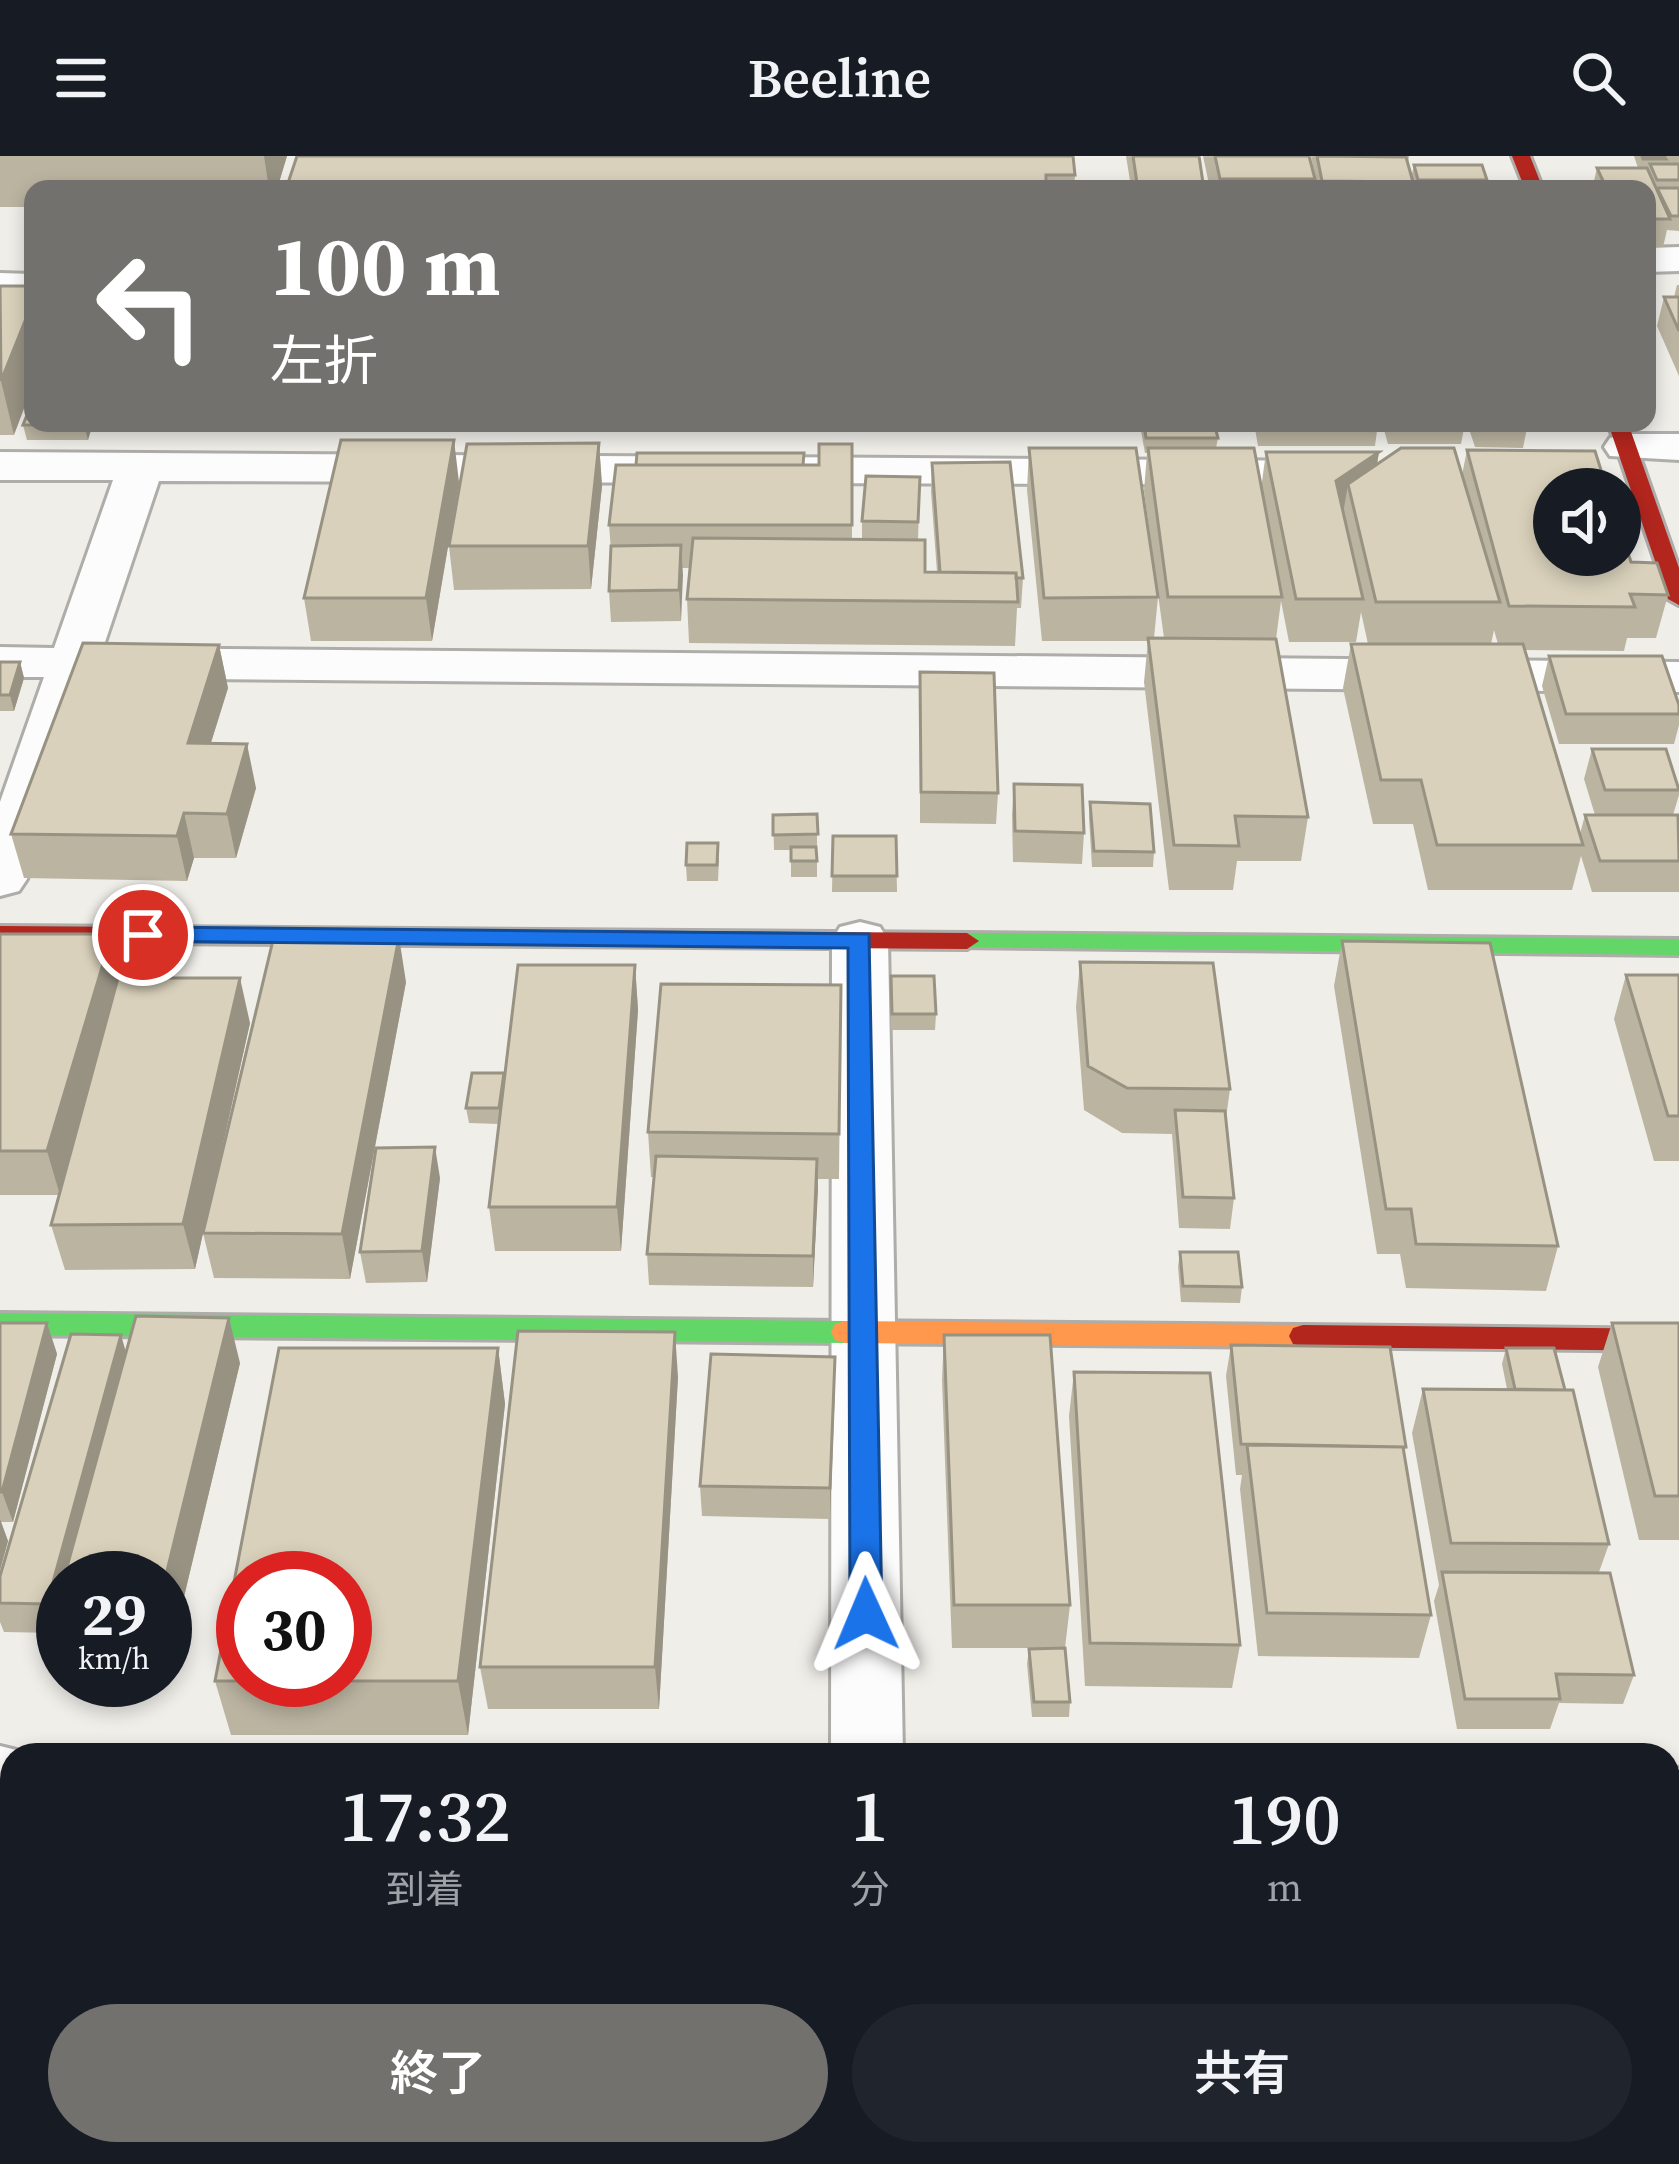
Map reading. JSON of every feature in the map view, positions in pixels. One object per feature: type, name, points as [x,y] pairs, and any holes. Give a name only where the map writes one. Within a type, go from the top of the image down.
[{"type":"street","points":[[568,471],[573,432]]},
{"type":"street","points":[[1601,468],[1627,449],[1679,447]]},
{"type":"street","points":[[1627,449],[1679,599]]},
{"type":"street","points":[[0,466],[1376,475]]},
{"type":"street","points":[[0,879],[140,469]]},
{"type":"street","points":[[0,662],[1679,677]]},
{"type":"street","points":[[0,934],[1679,946]]},
{"type":"street","points":[[860,940],[867,1743]]},
{"type":"street","points":[[0,1324],[1679,1340]]},
{"type":"building","points":[[297,156],[1073,156],[1075,175],[1046,175],[1046,180],[289,180]]},
{"type":"building","points":[[1133,156],[1199,156],[1203,180],[1137,180]]},
{"type":"building","points":[[1215,156],[1309,156],[1315,179],[1220,179]]},
{"type":"building","points":[[1317,156],[1406,157],[1412,180],[1322,180]]},
{"type":"building","points":[[1650,164],[1679,164],[1679,180],[1657,180]]},
{"type":"building","points":[[1414,165],[1482,165],[1487,180],[1418,180]]},
{"type":"building","points":[[1597,168],[1647,168],[1652,180],[1603,180]]},
{"type":"building","points":[[1656,188],[1670,219],[1656,219]]},
{"type":"building","points":[[1657,188],[1679,188],[1679,216],[1671,216]]},
{"type":"building","points":[[0,286],[24,286],[24,324],[1,381]]},
{"type":"building","points":[[1664,297],[1679,297],[1679,331]]},
{"type":"building","points":[[1145,432],[1216,432],[1218,438],[1146,438]]},
{"type":"building","points":[[341,440],[454,440],[426,598],[304,598]]},
{"type":"building","points":[[599,443],[588,546],[449,546],[467,444]]},
{"type":"building","points":[[819,444],[852,444],[852,525],[609,525],[616,465],[819,465]]},
{"type":"building","points":[[1029,448],[1136,448],[1158,597],[1044,598]]},
{"type":"building","points":[[1148,448],[1254,448],[1282,597],[1168,597]]},
{"type":"building","points":[[1401,448],[1454,448],[1500,602],[1376,602],[1348,484]]},
{"type":"building","points":[[1467,450],[1595,451],[1600,468],[1533,468],[1533,576],[1641,576],[1641,562],[1657,563],[1668,595],[1630,594],[1635,607],[1509,606]]},
{"type":"building","points":[[1266,452],[1379,452],[1336,481],[1363,599],[1296,599]]},
{"type":"building","points":[[637,453],[804,453],[803,465],[636,465]]},
{"type":"building","points":[[1010,462],[1023,578],[1016,578],[1016,573],[940,572],[932,463]]},
{"type":"building","points":[[866,476],[920,477],[918,522],[862,521]]},
{"type":"building","points":[[693,538],[925,540],[925,572],[1016,573],[1018,602],[687,599]]},
{"type":"building","points":[[681,545],[679,590],[609,591],[611,546]]},
{"type":"building","points":[[1148,638],[1276,639],[1308,817],[1235,816],[1239,846],[1174,845]]},
{"type":"building","points":[[83,643],[219,645],[188,743],[247,744],[227,814],[184,813],[177,836],[11,834]]},
{"type":"building","points":[[1351,644],[1523,644],[1583,845],[1437,845],[1421,780],[1381,780]]},
{"type":"building","points":[[1549,656],[1662,656],[1679,714],[1566,714]]},
{"type":"building","points":[[0,662],[20,662],[10,695],[0,695]]},
{"type":"building","points":[[920,672],[994,673],[998,793],[921,792]]},
{"type":"building","points":[[1592,749],[1666,749],[1679,790],[1605,790]]},
{"type":"building","points":[[1014,784],[1082,785],[1084,833],[1015,831]]},
{"type":"building","points":[[1090,802],[1150,804],[1154,852],[1094,851]]},
{"type":"building","points":[[817,814],[818,834],[773,835],[773,815]]},
{"type":"building","points":[[1585,815],[1678,815],[1679,861],[1600,861]]},
{"type":"building","points":[[833,836],[896,836],[897,876],[832,876]]},
{"type":"building","points":[[687,843],[718,843],[717,865],[686,865]]},
{"type":"building","points":[[791,847],[816,847],[817,861],[791,861]]},
{"type":"building","points":[[0,934],[112,934],[47,1151],[0,1151]]},
{"type":"building","points":[[274,936],[399,937],[342,1234],[203,1233]]},
{"type":"building","points":[[1342,941],[1490,943],[1558,1246],[1416,1244],[1411,1209],[1386,1209]]},
{"type":"building","points":[[1080,962],[1213,963],[1230,1089],[1127,1088],[1088,1066]]},
{"type":"building","points":[[518,965],[635,965],[617,1207],[489,1207]]},
{"type":"building","points":[[1626,975],[1679,975],[1679,1116],[1668,1116]]},
{"type":"building","points":[[891,976],[934,976],[936,1014],[892,1014]]},
{"type":"building","points":[[118,978],[240,978],[183,1224],[51,1225]]},
{"type":"building","points":[[661,984],[841,985],[839,1134],[648,1132]]},
{"type":"building","points":[[472,1073],[504,1073],[499,1108],[466,1108]]},
{"type":"building","points":[[1175,1110],[1225,1111],[1234,1198],[1183,1197]]},
{"type":"building","points":[[435,1147],[422,1251],[360,1252],[376,1148]]},
{"type":"building","points":[[656,1156],[817,1159],[813,1256],[647,1254]]},
{"type":"building","points":[[1180,1252],[1238,1252],[1242,1287],[1183,1286]]},
{"type":"building","points":[[136,1316],[229,1318],[172,1551],[71,1551]]},
{"type":"building","points":[[0,1323],[47,1323],[2,1492],[0,1492]]},
{"type":"building","points":[[1612,1323],[1679,1323],[1679,1496],[1655,1496]]},
{"type":"building","points":[[518,1331],[675,1332],[655,1667],[480,1667]]},
{"type":"building","points":[[71,1334],[121,1335],[62,1551],[36,1551],[36,1604],[0,1603],[0,1576]]},
{"type":"building","points":[[944,1335],[1050,1335],[1070,1605],[954,1605]]},
{"type":"building","points":[[1231,1345],[1390,1347],[1406,1447],[1241,1444]]},
{"type":"building","points":[[279,1348],[498,1348],[458,1681],[372,1681],[372,1551],[240,1551]]},
{"type":"building","points":[[1506,1348],[1554,1348],[1565,1390],[1515,1389]]},
{"type":"building","points":[[711,1354],[835,1357],[830,1488],[700,1486]]},
{"type":"building","points":[[1074,1372],[1210,1373],[1240,1645],[1090,1643]]},
{"type":"building","points":[[1423,1389],[1573,1390],[1609,1544],[1451,1543]]},
{"type":"building","points":[[1247,1445],[1403,1447],[1431,1615],[1267,1613]]},
{"type":"building","points":[[1442,1572],[1610,1573],[1634,1675],[1556,1674],[1560,1699],[1465,1699]]},
{"type":"building","points":[[1065,1648],[1070,1702],[1034,1702],[1029,1649]]},
{"type":"traffic: fast","points":[[967,941],[1679,947]]},
{"type":"traffic: fast","points":[[0,1324],[845,1332]]},
{"type":"traffic: slow","points":[[845,1332],[1303,1336]]},
{"type":"traffic: jam","points":[[1521,156],[1530,180]]},
{"type":"traffic: jam","points":[[1621,432],[1679,599]]},
{"type":"traffic: jam","points":[[0,934],[967,941]]},
{"type":"traffic: jam","points":[[1303,1336],[1679,1340]]},
{"type":"route","points":[[143,935],[860,940],[866,1614]]}]
